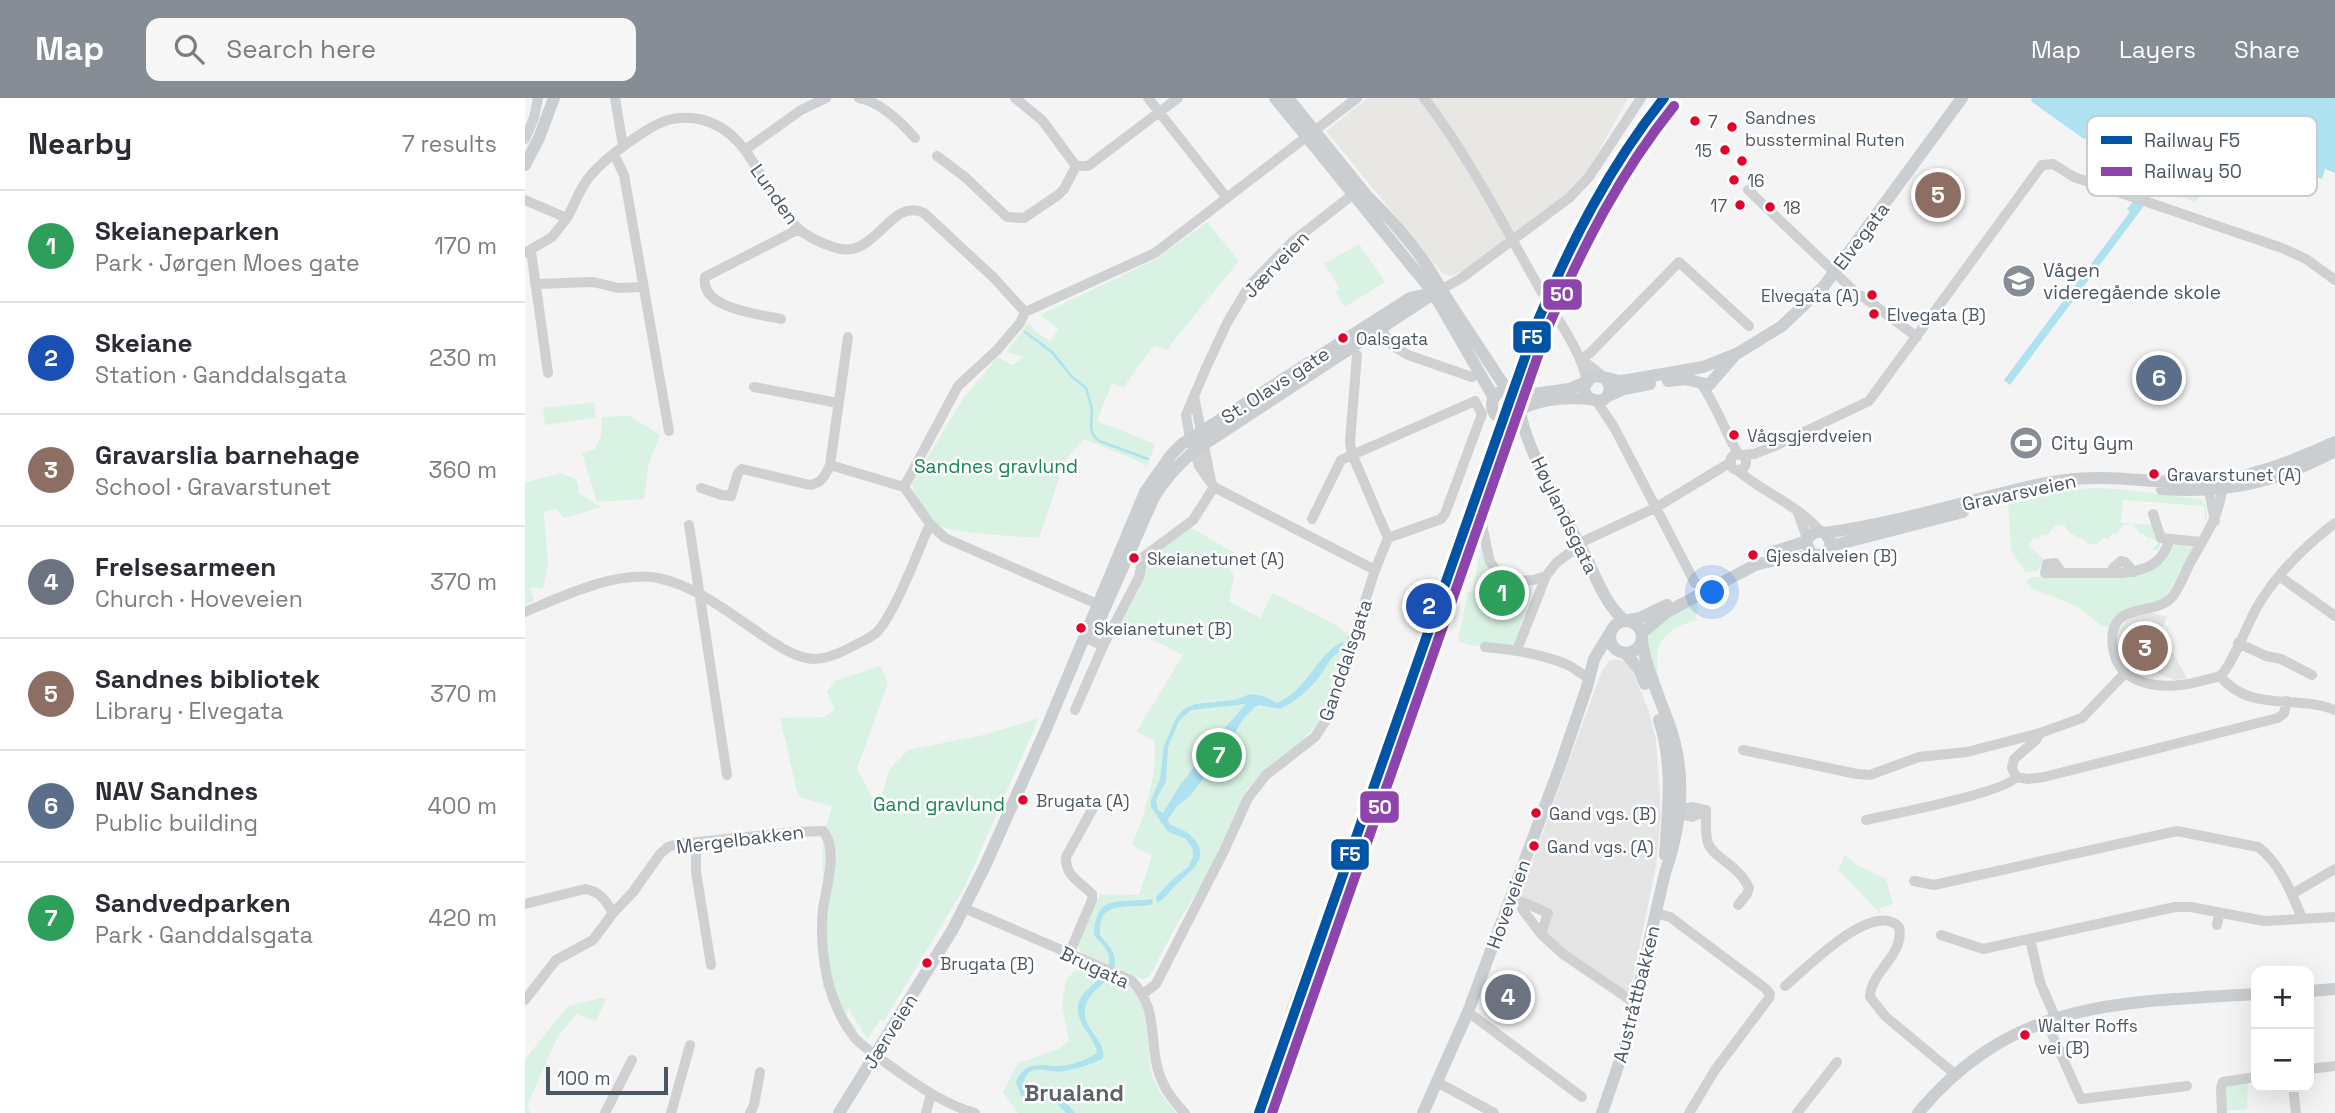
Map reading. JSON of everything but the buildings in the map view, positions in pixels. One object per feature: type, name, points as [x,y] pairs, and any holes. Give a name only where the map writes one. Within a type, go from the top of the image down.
[{"type":"main road","points":[[525,165],[543,129],[554,98]]},
{"type":"main road","points":[[1276,98],[1311,134],[1354,189],[1429,268],[1437,291],[1494,398],[1494,412],[1503,419],[1513,418],[1517,401],[1437,291]]},
{"type":"main road","points":[[1289,98],[1311,134]]},
{"type":"main road","name":"Elvegata","points":[[1604,377],[1613,381],[1702,367],[1738,352],[1782,326],[1809,303],[1833,273],[1962,98]]},
{"type":"main road","name":"St. Olavs gate","points":[[1197,442],[1378,325],[1409,298],[1437,291]]},
{"type":"main road","name":"Elvegata","points":[[1715,379],[1738,352]]},
{"type":"main road","points":[[1494,398],[1499,393],[1517,401],[1601,398],[1624,389],[1678,379],[1692,379],[1700,383],[1709,385],[1715,379],[1712,369],[1702,367],[1696,375],[1700,383]]},
{"type":"main road","points":[[1517,401],[1569,389],[1591,377],[1604,377],[1610,386],[1601,398]]},
{"type":"main road","points":[[1586,382],[1585,391],[1601,398]]},
{"type":"main road","name":"Høylandsgata","points":[[1517,401],[1532,449]]},
{"type":"main road","name":"Høylandsgata","points":[[1503,419],[1514,424],[1532,449],[1582,543],[1597,581],[1611,631]]},
{"type":"main road","name":"Jærveien","points":[[848,1113],[996,857],[1016,798],[1046,729],[1154,497],[1166,478],[1197,442]]},
{"type":"main road","name":"Jærveien","points":[[1102,606],[1152,480],[1171,455],[1197,442]]},
{"type":"main road","name":"Gravarsveien","points":[[1823,532],[1894,521],[2064,480],[2106,477],[2215,487],[2272,469],[2335,442]]},
{"type":"main road","name":"Gravarsveien","points":[[1831,546],[2059,485],[2092,482],[2162,489],[2215,487],[2278,477],[2335,451]]},
{"type":"main road","points":[[1823,532],[1830,539],[1831,546],[1823,555],[1812,554],[1769,561],[1732,576],[1667,612],[1642,637],[1633,652],[1622,653],[1613,647],[1611,631],[1617,623],[1656,611],[1697,582],[1807,540],[1813,533],[1823,532]]},
{"type":"main road","points":[[1807,540],[1807,547],[1812,554]]},
{"type":"main road","name":"Høylandsgata","points":[[1597,581],[1618,615],[1627,620]]},
{"type":"main road","points":[[1627,620],[1640,627],[1642,637]]},
{"type":"main road","name":"Hoveveien","points":[[1423,1113],[1468,1012],[1590,678],[1594,659],[1611,631]]},
{"type":"main road","name":"Austråttbakken","points":[[1602,1113],[1625,1046],[1665,873],[1674,848],[1679,762],[1669,724],[1646,666],[1642,637]]},
{"type":"main road","name":"Hoveveien","points":[[1590,678],[1600,662],[1611,653],[1622,653]]},
{"type":"main road","name":"Austråttbakken","points":[[1622,653],[1639,669],[1662,730],[1676,812]]},
{"type":"main road","points":[[2314,991],[2335,989]]},
{"type":"main road","points":[[1919,1113],[1956,1075],[1991,1048],[2051,1019],[2116,1004],[2251,994]]},
{"type":"main road","name":"Jærveien","points":[[839,1113],[879,1056]]},
{"type":"street","points":[[525,139],[534,118],[538,98]]},
{"type":"street","points":[[615,98],[623,146]]},
{"type":"street","points":[[745,150],[801,110],[826,98]]},
{"type":"street","points":[[859,98],[876,104],[903,124],[915,138]]},
{"type":"street","points":[[1015,98],[1042,120],[1076,166]]},
{"type":"street","points":[[1148,98],[1227,198]]},
{"type":"street","points":[[1076,166],[1088,166],[1178,98]]},
{"type":"street","points":[[904,487],[958,386],[997,350],[1020,323],[1025,312],[1155,253],[1357,98]]},
{"type":"street","points":[[1424,98],[1452,138],[1514,240],[1581,359],[1586,382]]},
{"type":"street","name":"St. Olavs gate","points":[[1437,291],[1459,279],[1569,198],[1581,186],[1641,98]]},
{"type":"street","name":"Lunden","points":[[528,252],[552,237],[568,218],[587,180],[623,146],[657,123],[685,117],[712,122],[722,127],[745,150],[799,229],[822,243],[838,249],[854,250],[867,244],[897,216],[905,211],[917,210],[924,213],[994,278],[1025,312]]},
{"type":"street","points":[[614,154],[624,176],[669,431]]},
{"type":"street","points":[[937,156],[965,177],[1007,217],[1013,218],[1024,218],[1058,195],[1076,166]]},
{"type":"street","points":[[1517,650],[1546,576],[1556,563],[1582,543],[1657,507],[1716,472],[1869,401],[2042,165],[2048,163],[2087,181]]},
{"type":"street","name":"Jærveien","points":[[1197,442],[1194,396],[1227,323],[1249,286],[1292,242],[1354,189]]},
{"type":"street","points":[[1748,190],[1852,289]]},
{"type":"street","points":[[2132,196],[2282,247],[2307,259],[2335,280]]},
{"type":"street","points":[[525,200],[568,218]]},
{"type":"street","points":[[781,319],[732,309],[718,303],[704,283],[705,277],[799,229]]},
{"type":"street","points":[[528,252],[548,373]]},
{"type":"street","points":[[1581,359],[1679,262],[1749,327]]},
{"type":"street","points":[[535,284],[593,282],[618,288],[642,287]]},
{"type":"street","points":[[1861,296],[1917,337]]},
{"type":"street","points":[[1378,325],[1393,346],[1408,355],[1472,377]]},
{"type":"street","points":[[701,488],[731,496],[738,473],[742,469],[810,485],[817,484],[824,478],[830,465],[848,337]]},
{"type":"street","points":[[1312,519],[1341,460],[1353,454],[1475,401],[1482,414],[1445,514],[1441,519],[1388,538],[1353,454],[1350,442],[1357,355]]},
{"type":"street","points":[[1581,359],[1604,377]]},
{"type":"street","points":[[1715,379],[1715,404]]},
{"type":"street","points":[[1700,383],[1715,404],[1738,463],[1752,483],[1797,509],[1823,532]]},
{"type":"street","points":[[754,387],[838,403]]},
{"type":"street","points":[[1601,398],[1697,582]]},
{"type":"street","points":[[1197,442],[1199,466],[1213,485],[1375,570]]},
{"type":"street","points":[[1197,442],[1213,485]]},
{"type":"street","points":[[1503,456],[1482,525],[1490,562],[1499,574],[1514,581],[1546,576]]},
{"type":"street","points":[[1179,463],[1199,466]]},
{"type":"street","points":[[830,465],[904,487],[930,524],[945,538],[1102,606]]},
{"type":"street","points":[[1075,710],[1103,646],[1139,577],[1143,558],[1193,520],[1213,485]]},
{"type":"street","points":[[2215,487],[2215,521],[2173,596],[2159,605],[2134,610],[2114,627],[2114,655],[2126,672],[2144,683],[2165,687],[2220,676],[2231,661],[2262,599],[2279,576],[2310,543],[2335,523]]},
{"type":"street","points":[[1797,509],[1807,540]]},
{"type":"street","points":[[2153,514],[2161,538],[2201,542]]},
{"type":"street","points":[[525,611],[602,583],[633,578],[658,578],[700,595],[776,645],[802,657],[823,660],[837,655],[879,630],[930,524]]},
{"type":"street","points":[[689,525],[727,775]]},
{"type":"street","name":"Ganddalsgata","points":[[1143,994],[1156,984],[1248,798],[1266,775],[1315,737],[1322,727],[1334,701],[1375,570],[1388,538]]},
{"type":"street","points":[[2045,573],[2134,572],[2159,561],[2170,538]]},
{"type":"street","points":[[2279,576],[2335,616]]},
{"type":"street","points":[[1087,639],[1103,646]]},
{"type":"street","points":[[2238,643],[2266,656],[2281,659],[2312,675]]},
{"type":"street","points":[[1485,647],[1517,650],[1569,666],[1590,678]]},
{"type":"street","points":[[1743,750],[1870,775],[1919,757],[1967,752],[2040,733],[2082,718],[2126,672]]},
{"type":"street","points":[[2220,676],[2234,690],[2259,700],[2287,701],[2335,710]]},
{"type":"street","points":[[2016,777],[2028,779],[2048,776],[2278,718],[2284,713],[2287,701]]},
{"type":"street","points":[[2016,777],[2012,768],[2014,759],[2036,740],[2040,733]]},
{"type":"street","points":[[1866,820],[1968,796],[2013,782],[2016,777]]},
{"type":"street","points":[[1069,954],[1092,900],[1092,894],[1071,877],[1066,868],[1066,858],[1097,802]]},
{"type":"street","points":[[1676,812],[1692,817],[1706,810],[1707,843],[1738,870],[1748,884],[1747,894],[1738,905]]},
{"type":"street","name":"Mergelbakken","points":[[525,1000],[557,960],[593,940],[668,847],[823,831],[828,837],[830,858],[823,929],[829,984],[844,1021],[855,1038],[879,1056]]},
{"type":"street","points":[[1914,881],[1934,885],[2177,831],[2258,847],[2271,858],[2292,894],[2302,918]]},
{"type":"street","points":[[696,842],[696,872],[711,965]]},
{"type":"street","points":[[2292,894],[2335,869]]},
{"type":"street","points":[[525,904],[585,889],[594,890],[604,897],[613,913]]},
{"type":"street","points":[[1511,897],[1548,913],[1541,934]]},
{"type":"street","points":[[1941,935],[1983,949],[2158,909],[2191,907],[2218,919],[2264,921],[2335,917]]},
{"type":"street","points":[[1523,909],[1555,948],[1629,999]]},
{"type":"street","name":"Brugata","points":[[967,910],[1131,980],[1143,994],[1151,1014],[1160,1077],[1185,1113]]},
{"type":"street","points":[[1656,913],[1670,917],[1770,994],[1715,1070],[1689,1113]]},
{"type":"street","points":[[1785,986],[1841,937],[1871,924],[1895,923],[1899,927],[1900,939],[1871,987],[1870,997],[1886,1017],[1956,1075]]},
{"type":"street","points":[[2030,939],[2051,1019],[2081,1099],[2186,1086]]},
{"type":"street","points":[[1468,1012],[1582,1097]]},
{"type":"street","points":[[671,1113],[690,1045]]},
{"type":"street","points":[[879,1056],[931,1094],[958,1108],[975,1113]]},
{"type":"street","points":[[605,1113],[632,1060]]},
{"type":"street","points":[[1797,1113],[1837,1062]]},
{"type":"street","points":[[2314,1068],[2335,1066]]},
{"type":"street","points":[[750,1113],[760,1072]]},
{"type":"street","points":[[2222,1113],[2223,1082],[2251,1078]]},
{"type":"street","points":[[1437,1082],[1494,1113]]},
{"type":"street","points":[[2294,1092],[2296,1113]]},
{"type":"street","points":[[926,1113],[931,1094]]},
{"type":"shaded area","points":[[1368,98],[1628,98],[1585,177],[1570,195],[1465,270],[1450,276],[1442,273],[1326,131]]},
{"type":"shaded area","points":[[2149,612],[2167,617],[2161,632],[2187,678],[2174,680],[2149,670],[2145,675],[2125,662],[2118,641],[2119,631],[2125,622],[2135,615]]},
{"type":"shaded area","points":[[1615,659],[1626,662],[1631,667],[1648,709],[1656,739],[1661,816],[1656,866],[1630,993],[1626,995],[1545,935],[1554,911],[1520,895],[1601,673],[1609,661]]},
{"type":"green space","points":[[2178,196],[2200,196],[2195,202]]},
{"type":"green space","name":"Sandnes gravlund","points":[[1207,222],[1239,261],[1168,350],[1154,345],[1123,388],[1112,383],[1097,421],[1155,444],[1146,469],[1143,463],[1084,439],[1065,460],[1039,538],[956,530],[933,521],[921,505],[912,483],[964,397],[998,357],[1013,365],[1024,357],[1006,352],[1029,322],[1035,331],[1050,341],[1059,329],[1040,315],[1158,258]]},
{"type":"green space","points":[[1359,244],[1385,282],[1345,307],[1335,291],[1340,289],[1324,264]]},
{"type":"green space","points":[[594,402],[596,418],[545,425],[543,408]]},
{"type":"green space","points":[[630,416],[660,435],[649,462],[644,499],[597,502],[582,453],[595,449],[601,436],[602,417]]},
{"type":"green space","points":[[561,473],[576,479],[579,493],[601,507],[564,518],[556,509],[544,512],[548,564],[543,589],[530,587],[534,601],[525,604],[525,483]]},
{"type":"green space","points":[[2091,488],[2200,499],[2206,506],[2207,518],[2205,520],[2204,506],[2123,500],[2121,523],[2151,525],[2161,542],[2158,551],[2152,549],[2158,543],[2151,537],[2140,534],[2133,524],[2124,525],[2116,535],[2113,533],[2107,539],[2104,537],[2097,544],[2088,544],[2082,538],[2071,535],[2064,525],[2055,526],[2046,536],[2044,534],[2037,540],[2035,538],[2028,545],[2044,560],[2037,571],[2026,572],[2011,550],[2008,505],[2061,491]]},
{"type":"green space","points":[[1190,527],[1241,557],[1234,558],[1229,568],[1234,576],[1229,601],[1260,618],[1273,593],[1336,625],[1349,635],[1319,722],[1301,742],[1270,765],[1247,789],[1206,877],[1149,977],[1143,979],[1081,953],[1078,944],[1100,894],[1139,895],[1152,856],[1132,845],[1149,793],[1155,752],[1154,740],[1136,732],[1183,655],[1118,622],[1145,562]]},
{"type":"green space","points":[[1483,539],[1493,570],[1534,583],[1515,643],[1511,645],[1476,646],[1458,640]]},
{"type":"green space","points":[[2176,543],[2193,546],[2194,550],[2171,589],[2162,600],[2111,627],[2101,625],[2076,606],[2033,589],[2026,582],[2031,577],[2133,576],[2166,556]]},
{"type":"green space","points":[[1695,600],[1698,606],[1695,621],[1671,631],[1659,648],[1657,669],[1664,693],[1660,695],[1647,643],[1660,622]]},
{"type":"green space","name":"Gand gravlund","points":[[880,666],[888,683],[857,768],[878,809],[889,770],[908,750],[983,735],[1039,718],[964,888],[884,1021],[881,1019],[867,1039],[848,1008],[847,1017],[857,1029],[854,1035],[823,988],[819,948],[823,900],[823,837],[832,806],[801,798],[780,718],[824,717],[835,710],[827,692],[835,681]]},
{"type":"green space","points":[[1845,855],[1857,865],[1886,879],[1893,904],[1879,908],[1881,914],[1838,870]]},
{"type":"green space","points":[[1081,966],[1120,981],[1139,999],[1146,1021],[1151,1071],[1159,1091],[1177,1113],[1018,1113],[1003,1092],[1018,1063],[1059,1049],[1069,1040],[1062,1005],[1066,979]]},
{"type":"green space","points":[[606,999],[596,1021],[576,1014],[557,1038],[527,1106],[530,1113],[525,1113],[525,1059],[568,1006]]},
{"type":"green space","points":[[2248,1082],[2247,1109],[2225,1111],[2225,1090],[2228,1085]]},
{"type":"water","points":[[2031,98],[2335,98],[2335,173],[2325,169],[2322,179],[2317,177],[2317,116],[2087,116],[2087,138],[2084,139],[2032,102]]},
{"type":"water","points":[[2137,196],[2151,196],[2010,385],[2004,380],[2130,212],[2127,209]]},
{"type":"water","points":[[1344,641],[1342,650],[1298,698],[1280,709],[1260,705],[1243,719],[1226,748],[1229,750],[1226,754],[1222,754],[1190,796],[1178,805],[1168,819],[1169,824],[1187,832],[1196,842],[1200,856],[1194,868],[1157,903],[1156,897],[1188,867],[1193,857],[1193,849],[1186,839],[1167,831],[1151,807],[1151,800],[1160,779],[1164,746],[1176,718],[1183,710],[1195,704],[1235,700],[1250,694],[1263,696],[1277,703],[1297,690],[1335,647]],"holes":[[[1246,704],[1178,788],[1163,813],[1158,810],[1156,800],[1166,781],[1168,747],[1179,721],[1191,710]]]},
{"type":"water","points":[[1152,899],[1153,904],[1110,910],[1101,923],[1100,935],[1112,951],[1114,970],[1087,1001],[1085,1016],[1101,1046],[1103,1059],[1058,1072],[1033,1070],[1025,1078],[1023,1087],[1055,1095],[1066,1102],[1075,1113],[1066,1113],[1052,1099],[1021,1096],[1016,1082],[1029,1067],[1069,1065],[1097,1053],[1078,1014],[1080,999],[1108,968],[1107,951],[1094,934],[1096,920],[1100,911],[1113,902]]},
{"type":"waterway","points":[[1025,332],[1052,352],[1072,377],[1086,388],[1092,409],[1093,435],[1099,441],[1148,459]]},
{"type":"railway","points":[[1288,1012],[1313,943]]},
{"type":"rail line","name":"F5","points":[[1259,1113],[1537,323],[1563,263],[1593,206],[1626,151],[1664,98]]},
{"type":"rail line","name":"50","points":[[1272,1113],[1548,327],[1603,212],[1654,131],[1674,106]]},
{"type":"place","name":"7","points":[[1695,121]]},
{"type":"place","name":"Sandnes bussterminal Ruten","points":[[1732,127]]},
{"type":"place","name":"15","points":[[1725,150]]},
{"type":"place","name":"16","points":[[1734,180]]},
{"type":"place","name":"Sandnes bibliotek","points":[[1938,195]]},
{"type":"place","name":"17","points":[[1740,205]]},
{"type":"place","name":"18","points":[[1770,207]]},
{"type":"place","name":"Vågen videregående skole","points":[[2019,281]]},
{"type":"place","name":"Elvegata (A)","points":[[1872,295]]},
{"type":"place","name":"Elvegata (B)","points":[[1874,314]]},
{"type":"place","name":"Oalsgata","points":[[1343,338]]},
{"type":"place","name":"NAV Sandnes","points":[[2159,378]]},
{"type":"place","name":"Vågsgjerdveien","points":[[1734,435]]},
{"type":"place","name":"City Gym","points":[[2026,443]]},
{"type":"place","name":"Gravarstunet (A)","points":[[2154,474]]},
{"type":"place","name":"Gjesdalveien (B)","points":[[1753,555]]},
{"type":"place","name":"Skeianetunet (A)","points":[[1134,558]]},
{"type":"place","name":"Skeianeparken","points":[[1502,593]]},
{"type":"place","name":"Skeiane","points":[[1429,606]]},
{"type":"place","name":"Skeianetunet (B)","points":[[1081,628]]},
{"type":"place","name":"Gravarslia barnehage","points":[[2145,648]]},
{"type":"place","name":"Sandvedparken","points":[[1219,755]]},
{"type":"place","name":"Brugata (A)","points":[[1023,800]]},
{"type":"place","name":"Gand vgs. (B)","points":[[1536,813]]},
{"type":"place","name":"Gand vgs. (A)","points":[[1534,846]]},
{"type":"place","name":"Brugata (B)","points":[[927,963]]},
{"type":"place","name":"Frelsesarmeen","points":[[1508,997]]},
{"type":"place","name":"Walter Roffs vei (B)","points":[[2025,1035]]},
{"type":"district","name":"Brualand","points":[[1074,1093]]}]
